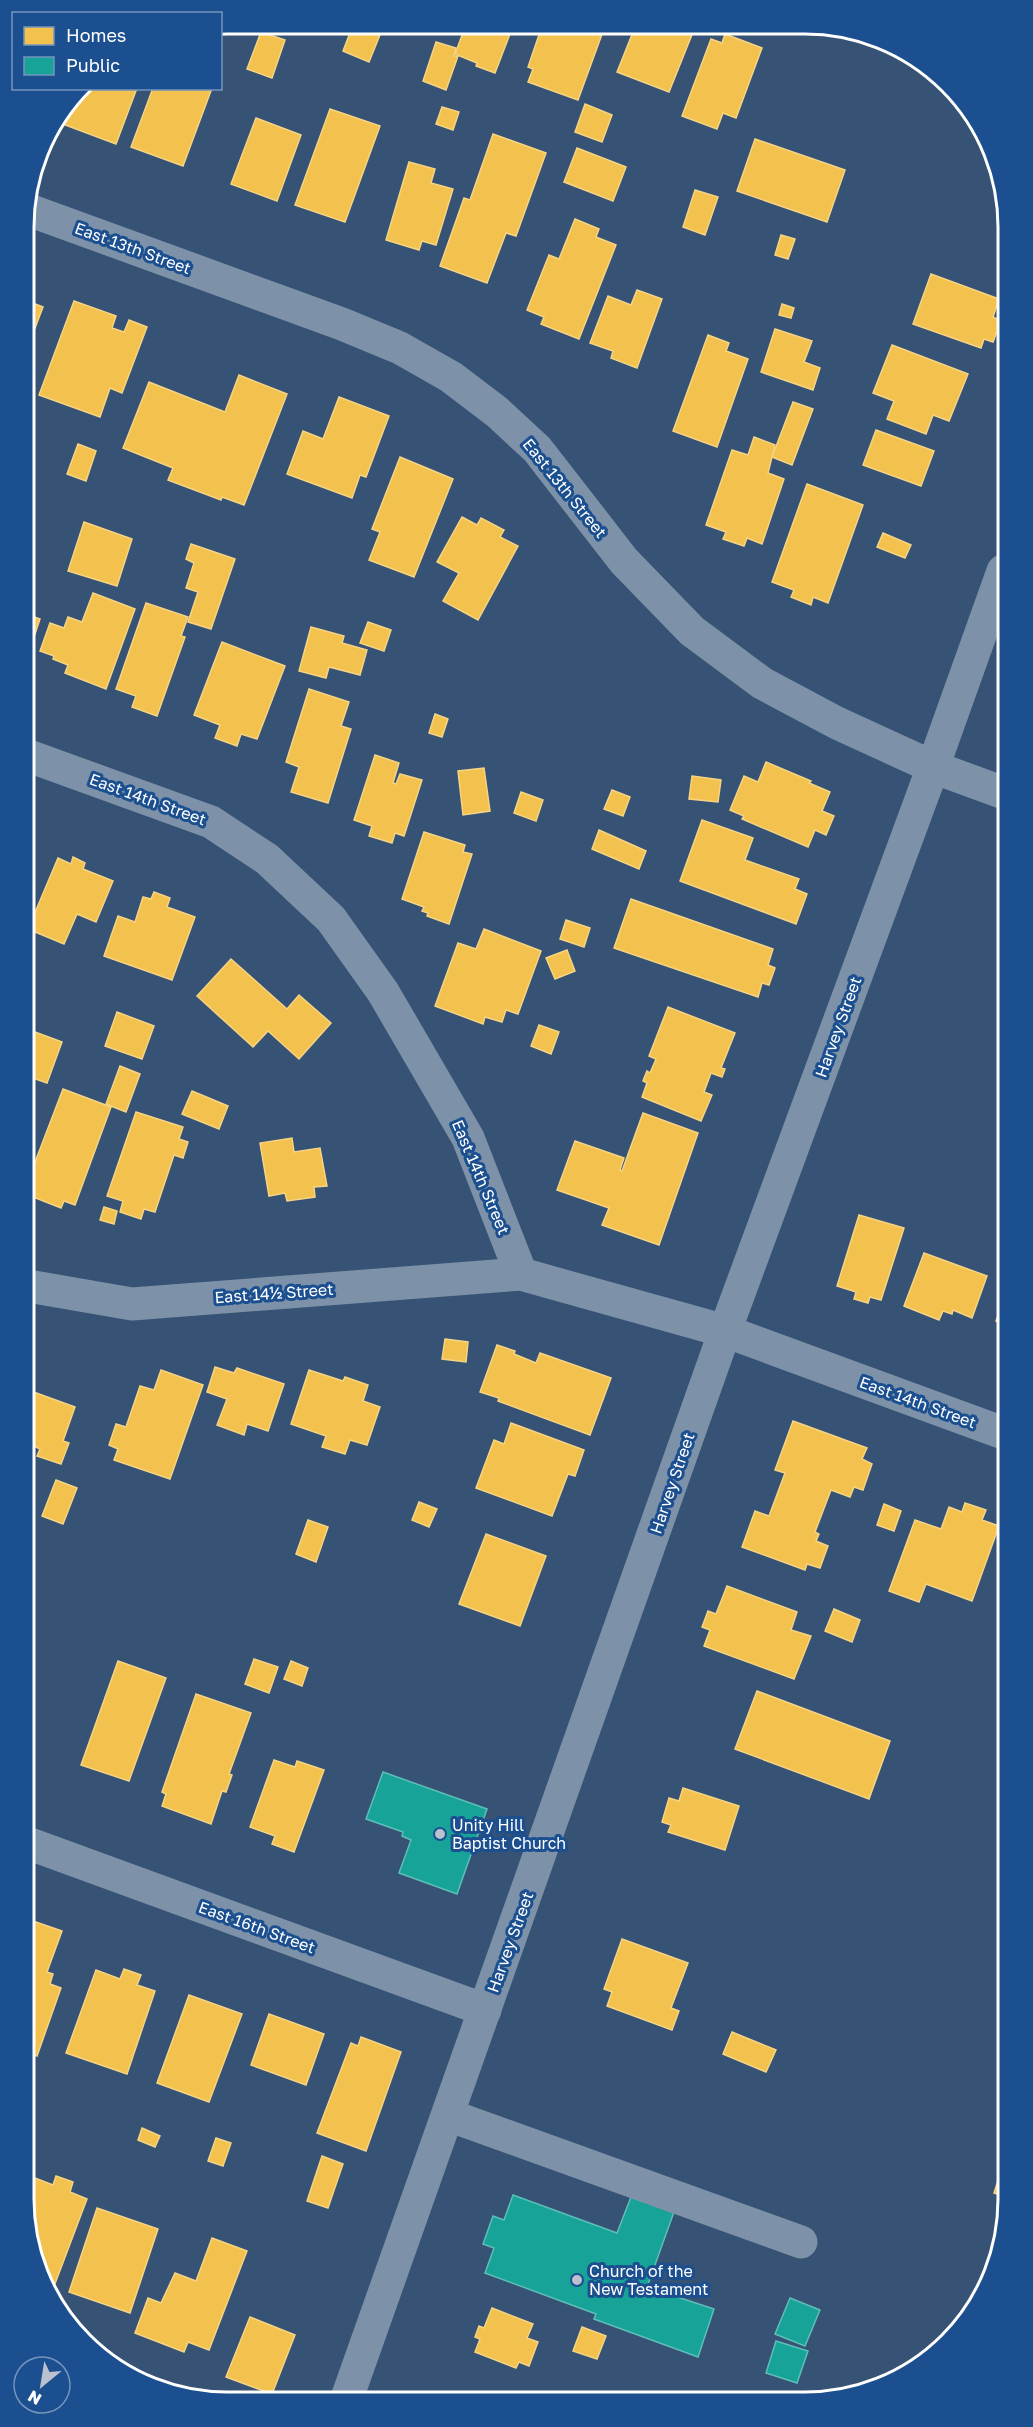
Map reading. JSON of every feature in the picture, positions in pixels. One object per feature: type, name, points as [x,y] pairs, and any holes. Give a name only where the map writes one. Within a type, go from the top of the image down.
[{"type":"street","name":"East 13th Street","points":[[35,212],[342,324],[400,348],[451,377],[497,412],[537,449],[624,561],[693,631],[762,683],[837,723],[933,767],[998,792]]},
{"type":"street","name":"Harvey Street","points":[[349,2392],[725,1331],[998,585]]},
{"type":"street","name":"East 14th Street","points":[[35,758],[211,822],[267,859],[331,919],[383,992],[468,1138],[521,1274],[725,1331],[998,1431]]},
{"type":"street","name":"East 14½ Street","points":[[34,1288],[132,1304],[521,1274]]},
{"type":"street","name":"East 16th Street","points":[[34,1846],[485,2010]]},
{"type":"street","points":[[448,2115],[801,2242]]},
{"type":"building: Homes","points":[[539,34],[602,34],[578,100],[528,82],[533,69],[528,67]]},
{"type":"building: Homes","points":[[632,34],[692,34],[669,92],[617,72]]},
{"type":"building: Homes","points":[[725,34],[762,48],[736,118],[723,113],[717,129],[682,116],[711,39],[722,43]]},
{"type":"building: Homes","points":[[260,35],[270,35],[285,40],[272,78],[247,69]]},
{"type":"building: Homes","points":[[349,35],[380,35],[369,62],[343,51]]},
{"type":"building: Homes","points":[[462,35],[510,35],[495,73],[476,66],[477,63],[455,54]]},
{"type":"building: Homes","points":[[436,42],[456,48],[454,56],[458,56],[446,90],[423,81]]},
{"type":"building: Homes","points":[[92,90],[136,90],[116,144],[64,125]]},
{"type":"building: Homes","points":[[152,90],[211,90],[183,166],[131,147]]},
{"type":"building: Homes","points":[[585,104],[612,115],[602,142],[575,132]]},
{"type":"building: Homes","points":[[442,107],[459,112],[453,130],[436,124]]},
{"type":"building: Homes","points":[[330,109],[380,126],[345,222],[295,205]]},
{"type":"building: Homes","points":[[256,118],[301,135],[277,201],[231,184]]},
{"type":"building: Homes","points":[[493,134],[546,153],[516,236],[506,233],[487,283],[440,266],[464,198],[470,200]]},
{"type":"building: Homes","points":[[755,139],[845,170],[827,222],[737,191]]},
{"type":"building: Homes","points":[[577,148],[626,167],[613,201],[564,182]]},
{"type":"building: Homes","points":[[409,162],[435,169],[431,183],[453,189],[436,245],[422,241],[419,250],[386,240]]},
{"type":"building: Homes","points":[[695,190],[718,197],[705,235],[683,227]]},
{"type":"building: Homes","points":[[575,219],[599,229],[596,237],[616,245],[579,339],[541,324],[544,317],[527,310],[549,255],[559,259]]},
{"type":"building: Homes","points":[[781,235],[795,239],[788,259],[775,255]]},
{"type":"building: Homes","points":[[931,274],[998,299],[993,317],[998,320],[998,329],[993,342],[984,339],[981,348],[913,324]]},
{"type":"building: Homes","points":[[637,290],[662,299],[637,368],[611,358],[613,351],[590,343],[608,296],[631,305]]},
{"type":"building: Homes","points":[[74,301],[116,316],[112,328],[124,332],[129,320],[147,327],[122,393],[110,388],[100,417],[39,395]]},
{"type":"building: Homes","points":[[35,304],[43,307],[35,328]]},
{"type":"building: Homes","points":[[782,304],[794,308],[791,318],[779,315]]},
{"type":"building: Homes","points":[[775,329],[812,341],[804,362],[820,368],[813,390],[761,372]]},
{"type":"building: Homes","points":[[708,335],[729,343],[726,351],[748,359],[717,447],[673,431]]},
{"type":"building: Homes","points":[[892,345],[968,374],[949,421],[933,415],[926,434],[887,419],[894,401],[873,393]]},
{"type":"building: Homes","points":[[239,375],[287,394],[244,505],[222,497],[221,500],[168,480],[173,468],[123,448],[149,382],[225,412]]},
{"type":"building: Homes","points":[[339,397],[389,416],[366,477],[360,475],[352,498],[287,474],[303,431],[323,439]]},
{"type":"building: Homes","points":[[793,402],[813,409],[792,465],[772,457]]},
{"type":"building: Homes","points":[[876,430],[934,451],[921,486],[863,465]]},
{"type":"building: Homes","points":[[754,437],[775,445],[768,473],[784,479],[762,544],[747,538],[744,546],[723,539],[726,532],[706,525],[732,450],[748,455]]},
{"type":"building: Homes","points":[[78,444],[96,451],[86,481],[67,474]]},
{"type":"building: Homes","points":[[400,457],[453,479],[414,577],[369,560],[380,532],[372,529]]},
{"type":"building: Homes","points":[[807,484],[863,505],[828,603],[813,597],[811,605],[791,597],[794,590],[772,582]]},
{"type":"building: Homes","points":[[462,517],[477,525],[481,518],[504,530],[500,537],[518,546],[478,620],[443,601],[459,573],[437,562]]},
{"type":"building: Homes","points":[[84,522],[132,539],[117,586],[68,571]]},
{"type":"building: Homes","points":[[883,533],[911,545],[905,558],[877,547]]},
{"type":"building: Homes","points":[[191,544],[235,559],[211,629],[188,622],[198,592],[186,588],[194,563],[186,559]]},
{"type":"building: Homes","points":[[93,593],[135,609],[106,689],[65,673],[68,665],[40,651],[50,623],[64,628],[68,617],[82,622]]},
{"type":"building: Homes","points":[[146,603],[188,617],[181,636],[185,637],[157,716],[132,707],[136,696],[116,689]]},
{"type":"building: Homes","points":[[35,617],[40,619],[35,635]]},
{"type":"building: Homes","points":[[368,622],[391,630],[384,651],[360,643]]},
{"type":"building: Homes","points":[[311,627],[344,636],[342,643],[367,650],[360,675],[329,667],[326,678],[299,671]]},
{"type":"building: Homes","points":[[222,642],[285,666],[257,739],[241,734],[237,746],[215,738],[220,725],[194,715]]},
{"type":"building: Homes","points":[[309,689],[349,702],[341,726],[351,729],[328,803],[291,792],[299,767],[286,762]]},
{"type":"building: Homes","points":[[435,714],[448,719],[442,737],[429,733]]},
{"type":"building: Homes","points":[[375,755],[399,763],[393,783],[396,784],[400,774],[422,780],[404,836],[395,833],[392,843],[369,836],[372,826],[354,820]]},
{"type":"building: Homes","points":[[766,762],[811,781],[809,783],[830,792],[822,811],[834,816],[826,835],[815,830],[808,847],[742,819],[744,816],[730,810],[744,776],[758,782]]},
{"type":"building: Homes","points":[[484,768],[490,811],[463,815],[458,771]]},
{"type":"building: Homes","points":[[692,776],[721,780],[718,802],[689,799]]},
{"type":"building: Homes","points":[[612,790],[630,797],[623,816],[604,809]]},
{"type":"building: Homes","points":[[521,792],[543,800],[536,821],[514,813]]},
{"type":"building: Homes","points":[[702,820],[753,838],[745,860],[799,879],[795,889],[807,894],[796,924],[680,881]]},
{"type":"building: Homes","points":[[599,830],[646,851],[639,869],[592,849]]},
{"type":"building: Homes","points":[[424,832],[465,845],[463,852],[472,854],[449,924],[427,916],[428,913],[422,911],[424,907],[402,899]]},
{"type":"building: Homes","points":[[73,857],[85,863],[83,869],[113,881],[96,922],[77,914],[64,944],[35,932],[35,913],[58,858],[71,864]]},
{"type":"building: Homes","points":[[154,892],[170,898],[167,907],[195,917],[172,980],[104,956],[118,916],[135,922],[143,897],[151,899]]},
{"type":"building: Homes","points":[[631,899],[773,949],[768,965],[775,968],[769,985],[762,983],[758,997],[614,948]]},
{"type":"building: Homes","points":[[566,920],[590,928],[584,947],[560,939]]},
{"type":"building: Homes","points":[[484,929],[541,951],[518,1014],[506,1010],[502,1022],[485,1017],[483,1024],[435,1006],[458,943],[476,949]]},
{"type":"building: Homes","points":[[567,950],[575,971],[555,979],[546,958]]},
{"type":"building: Homes","points":[[231,959],[287,1009],[299,995],[331,1023],[299,1059],[268,1031],[253,1047],[197,996]]},
{"type":"building: Homes","points":[[668,1007],[735,1033],[721,1068],[725,1069],[722,1077],[711,1073],[704,1092],[712,1095],[701,1121],[642,1097],[647,1083],[643,1081],[647,1071],[650,1073],[656,1059],[649,1056]]},
{"type":"building: Homes","points":[[117,1012],[154,1026],[142,1059],[105,1046]]},
{"type":"building: Homes","points":[[539,1025],[559,1032],[551,1054],[531,1046]]},
{"type":"building: Homes","points":[[35,1033],[62,1042],[47,1083],[35,1079]]},
{"type":"building: Homes","points":[[120,1066],[140,1074],[126,1112],[106,1104]]},
{"type":"building: Homes","points":[[63,1089],[111,1107],[75,1205],[64,1201],[61,1208],[35,1198],[35,1163]]},
{"type":"building: Homes","points":[[192,1091],[228,1106],[219,1129],[182,1114]]},
{"type":"building: Homes","points":[[136,1112],[183,1127],[179,1139],[188,1142],[183,1158],[174,1155],[155,1212],[144,1209],[141,1219],[120,1212],[123,1201],[107,1196]]},
{"type":"building: Homes","points":[[643,1113],[698,1133],[659,1245],[602,1225],[609,1208],[557,1190],[575,1141],[624,1158],[620,1170],[622,1171]]},
{"type":"building: Homes","points":[[292,1138],[294,1152],[320,1148],[327,1186],[314,1187],[315,1197],[287,1201],[285,1193],[269,1196],[260,1143]]},
{"type":"building: Homes","points":[[104,1207],[117,1211],[114,1224],[100,1220]]},
{"type":"building: Homes","points":[[859,1215],[904,1228],[881,1300],[870,1297],[868,1303],[854,1299],[856,1292],[837,1286]]},
{"type":"building: Homes","points":[[924,1253],[987,1276],[972,1318],[953,1310],[952,1314],[943,1311],[939,1320],[904,1306]]},
{"type":"building: Homes","points":[[445,1339],[468,1342],[466,1362],[442,1359]]},
{"type":"building: Homes","points":[[497,1345],[515,1351],[514,1354],[536,1363],[540,1353],[611,1378],[590,1435],[498,1401],[499,1398],[480,1392]]},
{"type":"building: Homes","points":[[215,1367],[234,1373],[237,1368],[284,1384],[268,1431],[247,1424],[244,1435],[217,1425],[227,1399],[207,1392]]},
{"type":"building: Homes","points":[[161,1370],[203,1385],[170,1479],[114,1460],[118,1449],[109,1445],[116,1424],[126,1427],[140,1386],[154,1390]]},
{"type":"building: Homes","points":[[309,1370],[343,1381],[345,1377],[368,1385],[363,1401],[380,1407],[367,1445],[350,1440],[345,1454],[322,1447],[326,1436],[291,1424]]},
{"type":"building: Homes","points":[[34,1392],[75,1407],[63,1441],[69,1443],[61,1464],[37,1456],[40,1449],[34,1446]]},
{"type":"building: Homes","points":[[793,1421],[867,1448],[862,1459],[872,1464],[863,1490],[854,1487],[850,1497],[831,1490],[815,1532],[819,1534],[816,1541],[828,1546],[820,1568],[807,1564],[805,1570],[742,1547],[755,1511],[769,1516],[785,1473],[775,1470]]},
{"type":"building: Homes","points":[[511,1423],[584,1450],[575,1476],[568,1474],[552,1516],[476,1488],[494,1440],[504,1444]]},
{"type":"building: Homes","points":[[56,1480],[77,1488],[63,1524],[42,1516]]},
{"type":"building: Homes","points":[[419,1502],[437,1509],[429,1527],[412,1520]]},
{"type":"building: Homes","points":[[965,1503],[986,1510],[982,1520],[998,1526],[972,1601],[926,1584],[919,1602],[889,1591],[915,1520],[941,1529],[949,1507],[962,1512]]},
{"type":"building: Homes","points":[[884,1504],[901,1511],[894,1531],[877,1525]]},
{"type":"building: Homes","points":[[308,1520],[328,1527],[316,1562],[296,1554]]},
{"type":"building: Homes","points":[[486,1534],[546,1556],[520,1626],[459,1604]]},
{"type":"building: Homes","points":[[727,1586],[797,1612],[791,1630],[811,1636],[794,1679],[704,1646],[710,1630],[702,1627],[708,1611],[716,1614]]},
{"type":"building: Homes","points":[[834,1609],[860,1620],[852,1642],[825,1631]]},
{"type":"building: Homes","points":[[254,1659],[278,1667],[269,1693],[245,1684]]},
{"type":"building: Homes","points":[[118,1661],[166,1678],[129,1781],[81,1765]]},
{"type":"building: Homes","points":[[291,1661],[308,1668],[302,1686],[284,1679]]},
{"type":"building: Homes","points":[[757,1691],[890,1741],[869,1799],[735,1749]]},
{"type":"building: Homes","points":[[196,1694],[251,1713],[229,1774],[232,1775],[226,1792],[222,1791],[211,1824],[162,1806],[166,1794],[162,1792]]},
{"type":"building: Homes","points":[[274,1760],[295,1767],[297,1761],[324,1770],[294,1852],[272,1844],[275,1836],[250,1827]]},
{"type":"building: Homes","points":[[683,1788],[739,1806],[725,1850],[668,1832],[671,1825],[662,1822],[669,1798],[679,1801]]},
{"type":"building: Homes","points":[[34,1921],[62,1931],[47,1972],[53,1974],[50,1984],[61,1988],[37,2056],[34,2055]]},
{"type":"building: Homes","points":[[622,1939],[688,1963],[671,2008],[679,2011],[672,2030],[607,2006],[612,1992],[604,1989]]},
{"type":"building: Homes","points":[[124,1969],[141,1975],[137,1985],[155,1991],[127,2074],[66,2053],[96,1970],[120,1979]]},
{"type":"building: Homes","points":[[189,1995],[242,2014],[209,2102],[157,2083]]},
{"type":"building: Homes","points":[[269,2014],[324,2034],[306,2085],[251,2065]]},
{"type":"building: Homes","points":[[732,2032],[776,2050],[766,2072],[723,2054]]},
{"type":"building: Homes","points":[[361,2037],[401,2052],[366,2151],[317,2133],[351,2043],[358,2046]]},
{"type":"building: Homes","points":[[142,2128],[160,2136],[155,2147],[138,2140]]},
{"type":"building: Homes","points":[[216,2138],[231,2143],[223,2166],[208,2161]]},
{"type":"building: Homes","points":[[322,2156],[343,2164],[328,2208],[307,2201]]},
{"type":"building: Homes","points":[[56,2176],[73,2182],[70,2192],[87,2199],[55,2285],[41,2250],[36,2225],[34,2181],[35,2178],[53,2185]]},
{"type":"building: Homes","points":[[998,2180],[998,2194],[994,2193]]},
{"type":"building: Homes","points":[[97,2208],[158,2229],[130,2313],[69,2292]]},
{"type":"building: Homes","points":[[212,2238],[247,2251],[209,2350],[188,2342],[184,2352],[135,2333],[148,2298],[161,2303],[175,2273],[196,2281]]},
{"type":"building: Homes","points":[[492,2308],[533,2324],[527,2338],[538,2342],[529,2366],[519,2362],[516,2368],[475,2352],[480,2339],[475,2337],[479,2326],[484,2328]]},
{"type":"building: Homes","points":[[250,2317],[295,2335],[273,2392],[267,2392],[226,2377]]},
{"type":"building: Homes","points":[[582,2327],[606,2336],[597,2359],[573,2351]]},
{"type":"building: Public","name":"Unity Hill Baptist Church","points":[[383,1772],[487,1809],[457,1894],[399,1873],[411,1840],[402,1836],[403,1832],[366,1819]]},
{"type":"building: Public","name":"Church of the New Testament","points":[[513,2195],[617,2233],[631,2197],[674,2212],[647,2287],[714,2309],[698,2357],[594,2319],[596,2314],[485,2273],[494,2248],[483,2244],[493,2216],[504,2220]]},
{"type":"building: Public","points":[[790,2298],[820,2310],[805,2346],[775,2334]]},
{"type":"building: Public","points":[[776,2341],[808,2351],[797,2383],[766,2373]]},
{"type":"place","name":"Unity Hill Baptist Church","points":[[440,1834]]},
{"type":"place","name":"Church of the New Testament","points":[[577,2280]]}]
